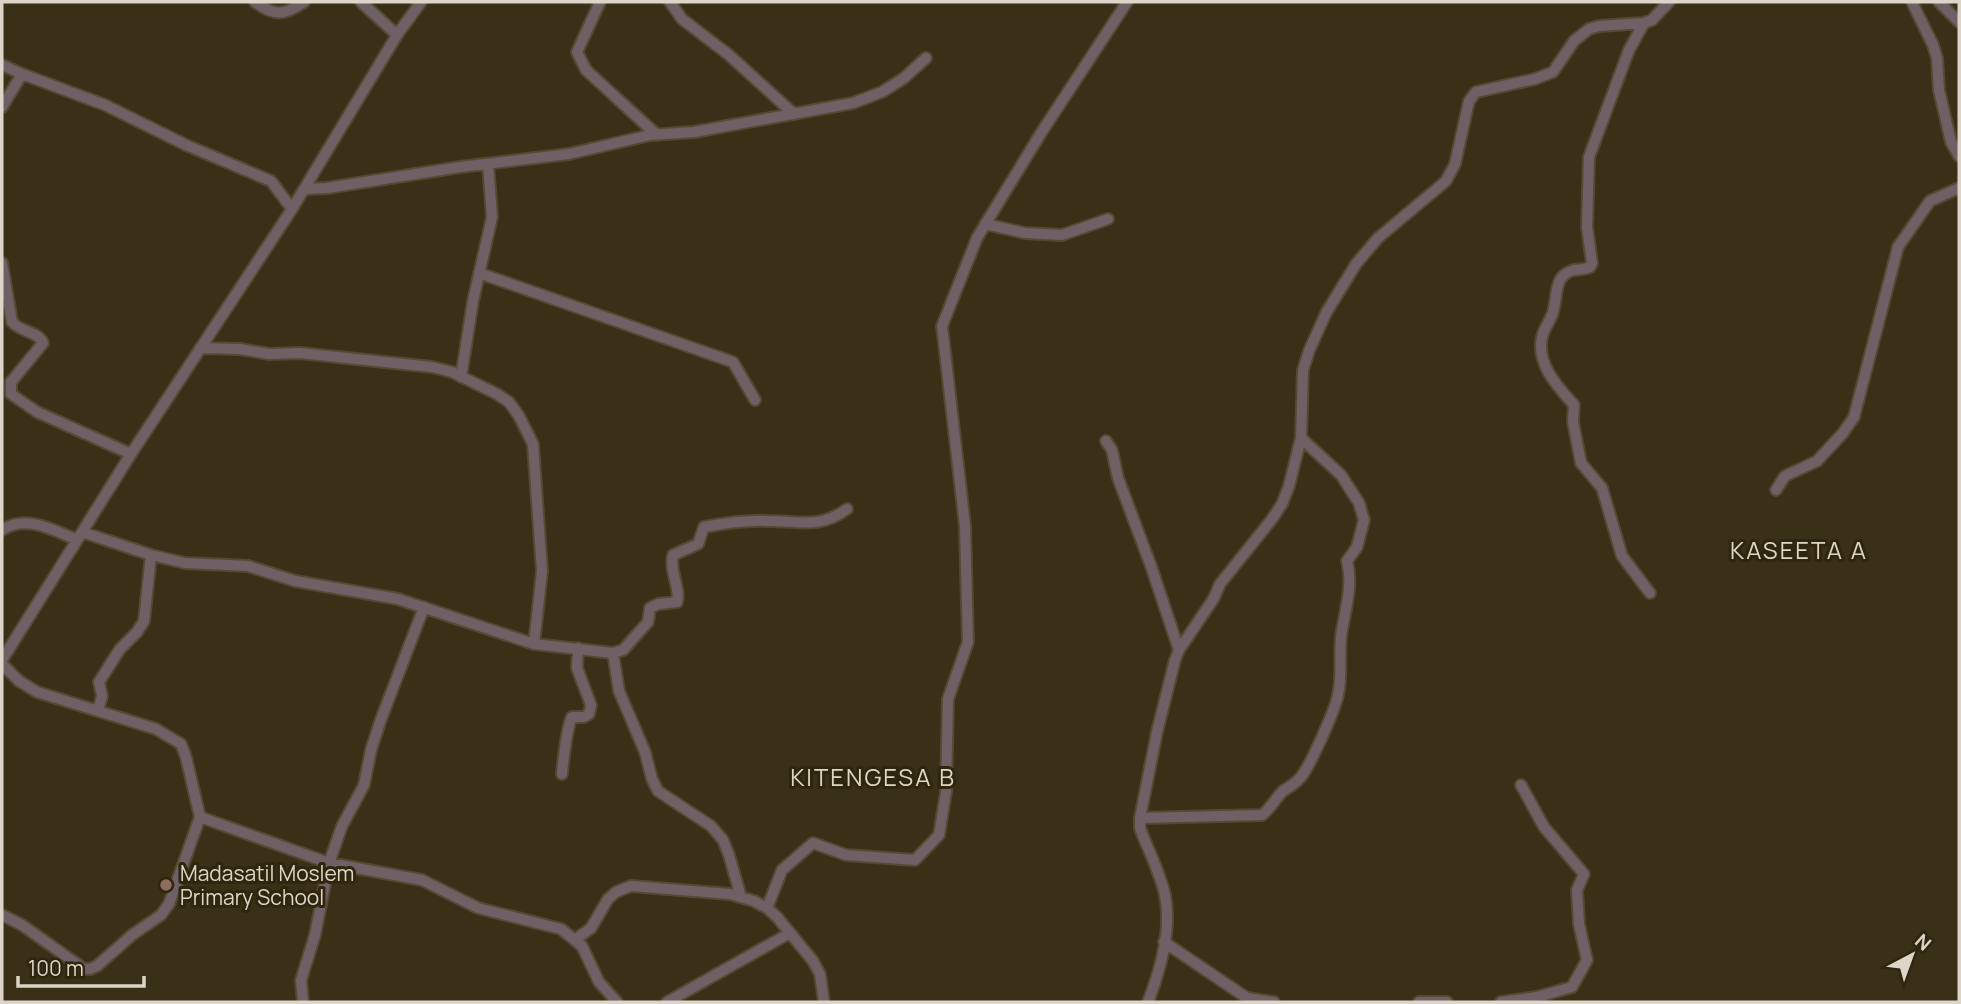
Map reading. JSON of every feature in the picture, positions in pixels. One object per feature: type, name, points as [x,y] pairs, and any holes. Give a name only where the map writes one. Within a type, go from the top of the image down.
[{"type":"street","points":[[255,2],[275,14],[304,2]]},
{"type":"street","points":[[361,2],[397,35]]},
{"type":"street","points":[[2,915],[22,925],[84,969],[90,970],[161,915],[169,904],[200,817],[181,744],[156,729],[37,692],[19,681],[2,662],[131,454],[305,189],[397,35],[421,2]]},
{"type":"street","points":[[600,2],[577,52],[586,70],[657,135]]},
{"type":"street","points":[[670,2],[682,19],[729,55],[794,114]]},
{"type":"street","points":[[767,908],[782,870],[813,843],[846,855],[915,860],[939,835],[946,792],[948,699],[968,642],[969,606],[965,526],[942,326],[977,238],[1041,133],[1127,2]]},
{"type":"street","points":[[1148,1002],[1157,980],[1164,942],[1166,896],[1140,828],[1140,818],[1163,706],[1179,650],[1205,613],[1220,584],[1282,504],[1301,438],[1303,370],[1320,325],[1356,264],[1378,238],[1446,181],[1455,164],[1471,96],[1490,87],[1535,79],[1553,72],[1574,41],[1589,29],[1644,23],[1652,20],[1669,2]]},
{"type":"street","points":[[1912,2],[1933,44],[1937,58],[1939,90],[1951,142],[1959,156]]},
{"type":"street","points":[[1939,2],[1959,22]]},
{"type":"street","points":[[1644,23],[1629,50],[1589,157],[1587,227],[1592,263],[1590,267],[1573,270],[1560,279],[1553,312],[1542,336],[1541,354],[1559,390],[1574,405],[1575,432],[1581,463],[1602,488],[1622,556],[1650,593]]},
{"type":"street","points":[[305,189],[569,154],[657,135],[694,132],[853,103],[881,92],[904,78],[926,58]]},
{"type":"street","points":[[2,65],[105,105],[186,145],[271,181],[292,209]]},
{"type":"street","points":[[2,107],[22,75]]},
{"type":"street","points":[[461,377],[479,273],[492,217],[488,164]]},
{"type":"street","points":[[1776,490],[1785,476],[1817,461],[1854,417],[1898,247],[1930,201],[1959,188]]},
{"type":"street","points":[[985,225],[1026,233],[1062,235],[1108,219]]},
{"type":"street","points":[[2,263],[12,322],[39,337],[43,343],[10,382],[11,394],[37,412],[131,454]]},
{"type":"street","points":[[479,273],[733,362],[754,400]]},
{"type":"street","points":[[200,348],[240,349],[270,354],[300,353],[432,368],[461,377],[509,402],[533,444],[542,571],[534,644]]},
{"type":"street","points":[[1140,818],[1262,815],[1284,790],[1300,778],[1320,740],[1338,694],[1341,631],[1347,609],[1349,580],[1347,561],[1357,547],[1364,520],[1359,503],[1347,483],[1301,438]]},
{"type":"street","points":[[1106,441],[1112,450],[1118,478],[1179,650]]},
{"type":"street","points":[[2,530],[18,523],[36,524],[151,555],[196,564],[248,566],[295,581],[377,594],[534,644],[613,653],[623,650],[648,622],[650,608],[658,604],[677,602],[679,594],[674,582],[673,555],[698,544],[704,527],[760,521],[807,524],[834,519],[847,509]]},
{"type":"street","points":[[99,711],[102,696],[99,682],[120,649],[144,621],[151,555]]},
{"type":"street","points":[[303,1002],[301,980],[315,935],[329,863],[342,826],[364,785],[380,722],[424,607]]},
{"type":"street","points":[[562,774],[568,725],[572,717],[589,714],[592,705],[577,668],[579,648]]},
{"type":"street","points":[[613,653],[619,691],[658,791],[711,826],[723,840],[741,897]]},
{"type":"street","points":[[1501,1002],[1537,997],[1572,987],[1587,960],[1579,924],[1577,890],[1584,874],[1544,827],[1521,785]]},
{"type":"street","points":[[200,817],[329,863],[422,880],[478,908],[552,926],[576,939],[599,982],[617,1002]]},
{"type":"street","points":[[576,939],[591,928],[608,898],[631,886],[730,894],[767,908],[790,933],[820,974],[824,1002]]},
{"type":"street","points":[[667,1002],[790,933]]},
{"type":"street","points":[[1164,942],[1247,998],[1274,1002]]},
{"type":"street","points":[[1419,1002],[1447,1002]]},
{"type":"place","name":"Madasatil Moslem Primary School","points":[[166,885]]},
{"type":"district","name":"KASEETA A","points":[[1799,549]]},
{"type":"district","name":"KITENGESA B","points":[[873,776]]}]
